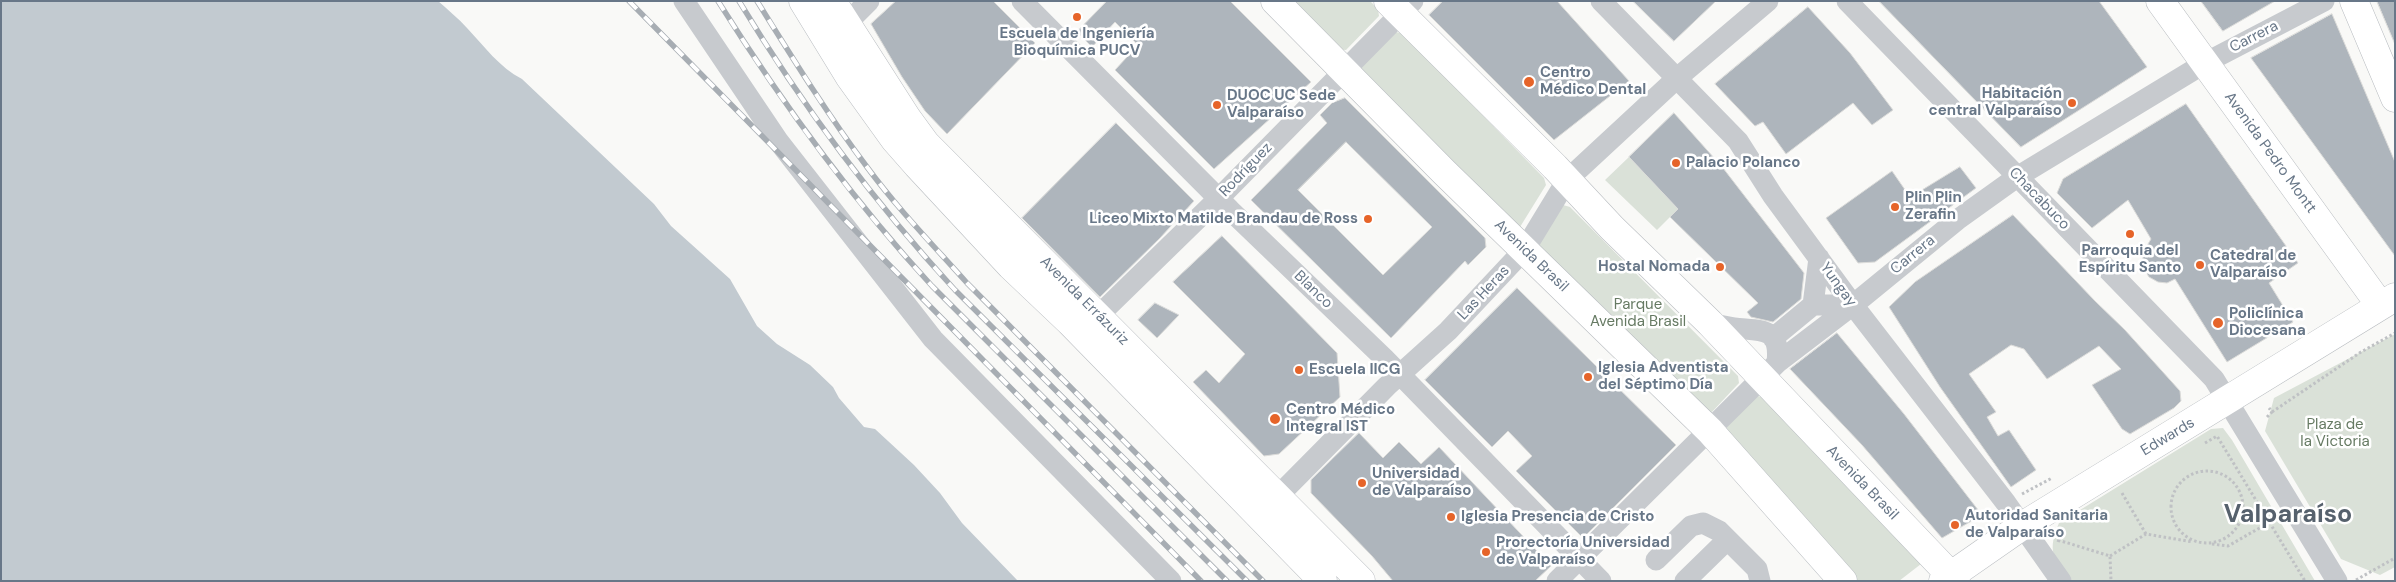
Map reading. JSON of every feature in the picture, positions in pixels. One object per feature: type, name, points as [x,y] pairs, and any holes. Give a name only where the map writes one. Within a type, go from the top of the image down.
[{"type":"main road","name":"Avenida Errázuriz","points":[[803,1],[849,76],[895,140],[917,165],[1011,266],[1077,329],[1323,581]]},
{"type":"main road","name":"Avenida Brasil","points":[[1275,1],[1444,172],[1710,431],[1843,581]]},
{"type":"main road","name":"Avenida Pedro Montt","points":[[2160,1],[2205,63],[2388,301]]},
{"type":"main road","points":[[2354,1],[2395,98]]},
{"type":"main road","name":"Avenida Brasil","points":[[1400,5],[1567,180],[1710,323],[1769,370],[1950,579]]},
{"type":"main road","name":"Avenida Errázuriz","points":[[839,13],[926,144],[1361,581]]},
{"type":"main road","name":"Edwards","points":[[1950,579],[2022,526],[2388,301]]},
{"type":"street","points":[[684,1],[779,142],[933,339],[1171,581]]},
{"type":"street","points":[[839,13],[868,1]]},
{"type":"street","name":"Blanco","points":[[1022,1],[1219,198],[1400,374],[1581,558],[1601,581]]},
{"type":"street","name":"Yungay","points":[[1601,1],[1738,142],[1773,196],[1853,305],[2022,526],[2061,581]]},
{"type":"street","name":"Las Heras","points":[[1278,496],[1400,374],[1448,331],[1525,249],[1567,180],[1676,79],[1768,1]]},
{"type":"street","name":"Chacabuco","points":[[1847,1],[2214,379],[2336,581]]},
{"type":"street","name":"Carrera","points":[[1557,581],[1710,431],[1769,370],[1853,305],[1928,243],[2016,177],[2205,63],[2324,1]]},
{"type":"street","name":"Rodríguez","points":[[1098,316],[1219,198],[1344,70],[1400,5]]},
{"type":"street","points":[[1813,305],[1819,258]]},
{"type":"street","points":[[1773,338],[1813,305],[1853,305]]},
{"type":"street","points":[[1710,323],[1732,328],[1765,330],[1773,338],[1778,353],[1769,370]]},
{"type":"street","points":[[1656,560],[1691,526],[1703,523],[1719,532],[1727,540],[1753,577]]},
{"type":"street","points":[[1685,581],[1727,540]]},
{"type":"path","points":[[2267,417],[2361,352],[2395,333]]},
{"type":"path","points":[[2269,408],[2272,412]]},
{"type":"path","points":[[2211,429],[2305,581]]},
{"type":"path","points":[[2201,445],[2217,436],[2225,438]]},
{"type":"path","points":[[2196,542],[2185,537],[2176,528],[2170,506],[2172,494],[2178,484],[2187,476],[2208,470],[2230,478],[2238,488],[2243,500],[2243,512],[2239,524],[2232,534],[2221,541],[2209,544]]},
{"type":"path","points":[[2113,498],[2130,488]]},
{"type":"path","points":[[2122,493],[2146,534]]},
{"type":"path","points":[[2058,540],[2110,556],[2146,534],[2228,546],[2270,522]]},
{"type":"path","points":[[2058,548],[2058,540],[2062,529],[2071,524]]},
{"type":"path","points":[[2052,544],[2058,540]]},
{"type":"path","points":[[2110,556],[2112,581]]},
{"type":"path","points":[[2354,581],[2395,558]]},
{"type":"green space","points":[[1287,1],[1370,1],[1378,9],[1379,16],[1346,50],[1334,49]]},
{"type":"green space","points":[[1395,32],[1402,33],[1544,178],[1546,185],[1520,227],[1363,78],[1360,67]]},
{"type":"green space","points":[[1629,157],[1678,209],[1657,230],[1605,180]]},
{"type":"green space","name":"Parque Avenida Brasil","points":[[1563,205],[1570,207],[1738,376],[1739,383],[1711,413],[1697,412],[1536,243]]},
{"type":"green space","name":"Plaza de la Victoria","points":[[2395,334],[2395,567],[2380,575],[2341,559],[2265,431],[2274,398]]},
{"type":"green space","points":[[1754,395],[1762,397],[1921,564],[1899,581],[1853,581],[1723,431]]},
{"type":"green space","points":[[2223,428],[2232,440],[2315,581],[2070,581],[2059,566],[2054,554],[2053,541],[2059,523],[2211,429]]},
{"type":"shaded area","points":[[1,1],[438,1],[464,24],[499,63],[522,79],[654,204],[671,226],[730,279],[757,326],[777,344],[810,365],[833,387],[839,398],[864,427],[875,429],[914,465],[940,493],[962,523],[1018,581],[1,581]]},
{"type":"building","points":[[896,1],[993,1],[1035,43],[947,134],[925,111],[902,77],[871,24]]},
{"type":"building","name":"DUOC UC Sede Valparaíso","points":[[1107,1],[1230,1],[1311,82],[1214,169],[1115,70],[1138,45],[1115,22],[1092,47],[1077,32]]},
{"type":"building","points":[[1443,1],[1557,1],[1629,81],[1554,140],[1429,15]]},
{"type":"building","points":[[1633,1],[1716,1],[1674,41]]},
{"type":"building","points":[[1879,1],[2099,1],[2147,67],[2021,147]]},
{"type":"building","points":[[2201,1],[2275,1],[2223,31]]},
{"type":"building","points":[[2377,1],[2395,1],[2395,44]]},
{"type":"building","points":[[1808,7],[1850,53],[1893,110],[1872,125],[1853,103],[1786,154],[1763,122],[1755,126],[1715,84]]},
{"type":"building","points":[[2332,14],[2395,162],[2395,256],[2251,58]]},
{"type":"building","name":"Liceo Mixto Matilde Brandau de Ross","points":[[1345,98],[1485,238],[1486,247],[1468,265],[1465,261],[1391,338],[1251,200],[1327,123],[1320,115],[1332,103]],"holes":[[[1346,142],[1432,227],[1383,275],[1298,190]]]},
{"type":"building","points":[[2186,104],[2298,263],[2269,283],[2293,322],[2227,362],[2175,279],[2167,283],[2158,282],[2149,277],[2144,269],[2142,254],[2151,239],[2128,200],[2092,228],[2057,193],[2063,179]]},
{"type":"building","points":[[1674,113],[1723,168],[1804,273],[1801,299],[1773,322],[1751,317],[1747,312],[1758,303],[1670,217],[1678,209],[1629,157]]},
{"type":"building","points":[[1116,123],[1194,201],[1160,238],[1100,297],[1022,218]]},
{"type":"building","name":"Plin Plin Zerafin","points":[[1960,167],[1976,188],[1875,262],[1858,263],[1826,218],[1892,171],[1910,197]]},
{"type":"building","points":[[2013,215],[2125,330],[2180,391],[2181,401],[2174,408],[2130,434],[2122,429],[2092,385],[2121,369],[2099,346],[2047,379],[2024,349],[2011,345],[1969,374],[1996,412],[1987,417],[1998,436],[2009,430],[2036,470],[2011,487],[1940,387],[1889,307],[1915,282]]},
{"type":"building","points":[[1222,236],[1337,353],[1340,397],[1279,454],[1264,456],[1193,382],[1206,370],[1219,383],[1245,354],[1173,282]]},
{"type":"building","points":[[1517,288],[1676,445],[1583,538],[1516,471],[1532,456],[1508,431],[1492,447],[1425,380]]},
{"type":"building","points":[[1155,303],[1179,315],[1157,338],[1138,320]]},
{"type":"building","points":[[1837,333],[1904,414],[1982,515],[1942,538],[1862,445],[1790,369]]},
{"type":"building","points":[[1359,433],[1383,458],[1399,442],[1421,464],[1439,447],[1551,566],[1535,581],[1393,581],[1372,556],[1311,493],[1311,480]]},
{"type":"railway","points":[[629,1],[1201,581]]},
{"type":"railway","points":[[718,1],[792,113],[845,184],[902,252],[932,286],[1227,581]]},
{"type":"railway","points":[[739,1],[813,115],[867,187],[925,256],[955,290],[1247,581]]},
{"type":"railway","points":[[757,1],[838,127],[903,212],[967,283],[1263,581]]},
{"type":"place","name":"Escuela de Ingeniería Bioquímica PUCV","points":[[1077,17]]},
{"type":"place","name":"Centro Médico Dental","points":[[1529,82]]},
{"type":"place","name":"Habitación central Valparaíso","points":[[2072,103]]},
{"type":"place","name":"DUOC UC Sede Valparaíso","points":[[1217,105]]},
{"type":"place","name":"Palacio Polanco","points":[[1676,163]]},
{"type":"place","name":"Plin Plin Zerafin","points":[[1895,207]]},
{"type":"place","name":"Liceo Mixto Matilde Brandau de Ross","points":[[1368,219]]},
{"type":"place","name":"Parroquia del Espíritu Santo","points":[[2130,234]]},
{"type":"place","name":"Catedral de Valparaíso","points":[[2200,265]]},
{"type":"place","name":"Hostal Nomada","points":[[1720,267]]},
{"type":"place","name":"Policlínica Diocesana","points":[[2218,323]]},
{"type":"place","name":"Escuela IICG","points":[[1299,370]]},
{"type":"place","name":"Iglesia Adventista del Séptimo Día","points":[[1588,377]]},
{"type":"place","name":"Centro Médico Integral IST","points":[[1275,419]]},
{"type":"place","name":"Universidad de Valparaíso","points":[[1362,483]]},
{"type":"place","name":"Iglesia Presencia de Cristo","points":[[1451,517]]},
{"type":"place","name":"Autoridad Sanitaria de Valparaíso","points":[[1955,525]]},
{"type":"place","name":"Prorectoría Universidad de Valparaíso","points":[[1486,552]]},
{"type":"district","name":"Valparaíso","points":[[2288,515]]}]
